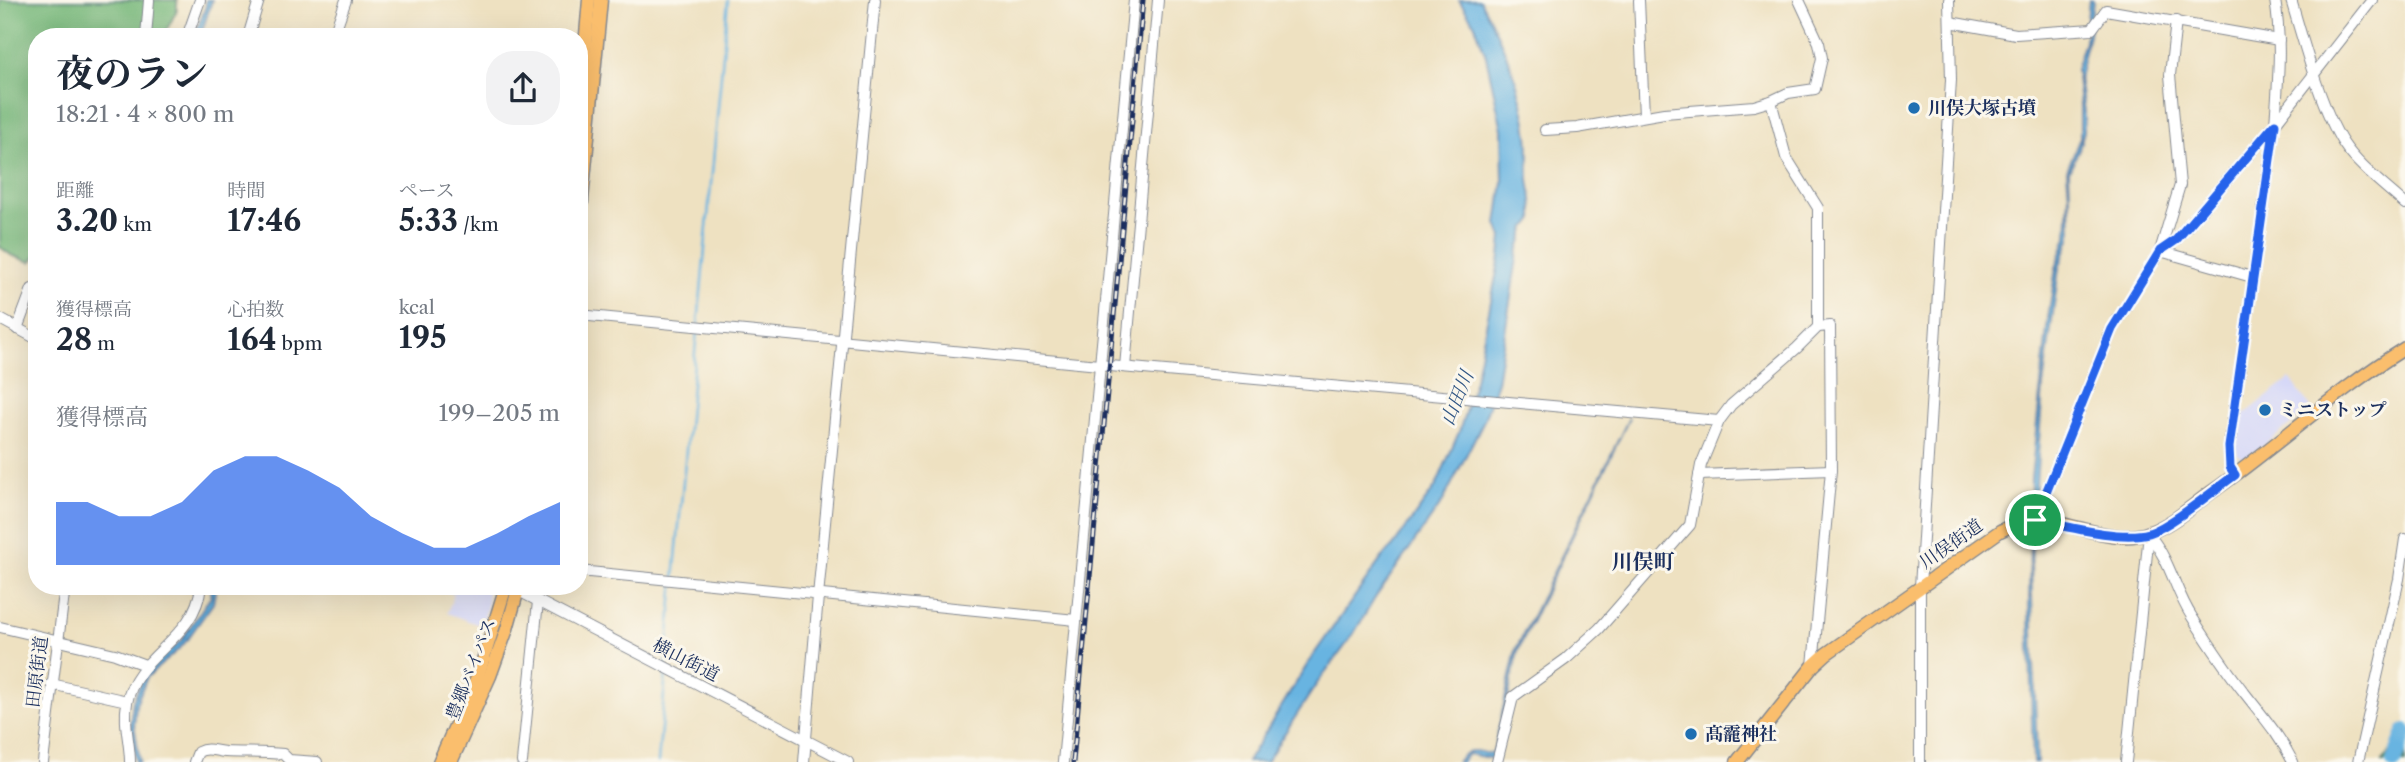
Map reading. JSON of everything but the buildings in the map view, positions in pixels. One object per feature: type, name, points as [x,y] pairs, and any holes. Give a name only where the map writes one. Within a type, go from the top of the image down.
[{"type":"main road","points":[[588,28],[589,0]]},
{"type":"main road","points":[[588,51],[601,0]]},
{"type":"main road","name":"川俣街道","points":[[1740,761],[1813,666],[1838,645],[2000,531],[2019,522],[2035,520],[2124,536],[2149,535],[2235,475],[2375,366],[2405,348]]},
{"type":"main road","name":"豊郷バイパス","points":[[439,762],[510,595]]},
{"type":"main road","name":"豊郷バイパス","points":[[451,762],[490,676],[507,629],[512,595]]},
{"type":"street","points":[[147,28],[149,0]]},
{"type":"street","points":[[190,28],[200,0]]},
{"type":"street","points":[[251,28],[260,0]]},
{"type":"street","points":[[336,28],[346,0]]},
{"type":"street","points":[[804,762],[875,0]]},
{"type":"street","points":[[1063,762],[1134,0]]},
{"type":"street","points":[[1125,367],[1158,0]]},
{"type":"street","points":[[1639,0],[1644,116]]},
{"type":"street","points":[[1545,131],[1644,116],[1754,106],[1788,93],[1815,89],[1822,58],[1819,43],[1799,0]]},
{"type":"street","points":[[1920,762],[1920,587],[1950,94],[1949,0]]},
{"type":"street","points":[[2235,475],[2230,467],[2229,447],[2275,124],[2279,40],[2275,0]]},
{"type":"street","points":[[2291,0],[2314,74],[2344,145],[2405,204]]},
{"type":"street","points":[[2160,251],[2176,240],[2275,124],[2371,0]]},
{"type":"street","points":[[1950,22],[2016,34],[2092,29],[2106,5],[2279,40]]},
{"type":"street","points":[[2035,520],[2112,329],[2160,251],[2180,185],[2170,75],[2176,21]]},
{"type":"street","points":[[1771,101],[1786,157],[1818,208],[1818,327]]},
{"type":"street","points":[[2160,251],[2252,277]]},
{"type":"street","points":[[17,329],[28,300]]},
{"type":"street","points":[[588,315],[843,341],[1718,421]]},
{"type":"street","points":[[0,319],[28,334]]},
{"type":"street","points":[[1497,762],[1513,697],[1566,659],[1599,629],[1690,525],[1701,465],[1718,421],[1731,405],[1818,327],[1830,326],[1831,470],[1813,666]]},
{"type":"street","points":[[1699,475],[1831,470]]},
{"type":"street","points":[[2126,762],[2149,535]]},
{"type":"street","points":[[2149,535],[2173,574],[2189,613],[2220,660],[2268,720],[2293,762]]},
{"type":"street","points":[[2358,762],[2399,579],[2405,539]]},
{"type":"street","points":[[588,572],[1076,620]]},
{"type":"street","name":"田原街道","points":[[43,762],[64,595]]},
{"type":"street","points":[[130,762],[125,726],[127,701],[139,671],[173,641],[192,615],[200,595]]},
{"type":"street","name":"横山街道","points":[[527,595],[848,762]]},
{"type":"street","points":[[522,762],[538,601]]},
{"type":"street","points":[[0,627],[115,654],[145,665]]},
{"type":"street","points":[[51,684],[127,701]]},
{"type":"street","points":[[194,762],[198,752],[206,748],[223,752],[257,751],[283,754],[289,761],[317,762]]},
{"type":"shaded area","points":[[2290,379],[2312,409],[2246,459],[2239,456],[2234,441],[2236,421]]},
{"type":"shaded area","points":[[454,595],[488,595],[482,626],[447,613]]},
{"type":"green space","points":[[0,0],[177,0],[177,10],[168,28],[28,28],[28,261],[11,255],[0,247]]},
{"type":"green space","points":[[2405,734],[2405,762],[2382,762]]},
{"type":"water","points":[[206,0],[212,0],[203,28],[197,28]]},
{"type":"water","points":[[1459,0],[1480,0],[1488,16],[1516,82],[1529,141],[1533,221],[1526,227],[1518,252],[1497,382],[1484,420],[1443,501],[1266,762],[1247,762],[1312,657],[1436,486],[1459,432],[1475,380],[1500,257],[1502,237],[1497,224],[1503,182],[1502,129],[1486,56],[1475,25]]},
{"type":"water","points":[[2089,0],[2093,0],[2089,34],[2079,78],[2084,131],[2069,171],[2071,236],[2059,268],[2043,386],[2031,566],[2037,762],[2033,762],[2029,607],[2031,480],[2048,319],[2056,268],[2067,237],[2067,170],[2080,138],[2076,69],[2085,41]]},
{"type":"water","points":[[1629,418],[1518,650],[1495,759],[1468,754],[1461,762],[1457,762],[1469,751],[1493,754],[1516,649]]},
{"type":"water","points":[[214,595],[213,603],[183,645],[147,677],[136,704],[134,725],[140,762],[136,762],[130,725],[133,701],[145,673],[181,641],[211,596]]},
{"type":"waterway","points":[[698,324],[728,0]]},
{"type":"waterway","points":[[666,666],[697,331]]},
{"type":"waterway","points":[[658,762],[666,672]]},
{"type":"waterway","points":[[2394,762],[2405,732]]},
{"type":"railway","points":[[1073,762],[1143,0]]},
{"type":"place","name":"川俣大塚古墳","points":[[1914,108]]},
{"type":"place","name":"ミニストップ","points":[[2265,410]]},
{"type":"place","name":"髙靇神社","points":[[1691,734]]},
{"type":"district","name":"川俣町","points":[[1643,561]]},
{"type":"route","points":[[2275,124],[2229,447],[2230,467],[2235,475],[2165,525],[2149,533],[2124,536],[2035,520],[2112,329],[2160,251],[2176,240],[2275,124]]},
{"type":"water label","name":"山田川","points":[[1457,398]]}]
